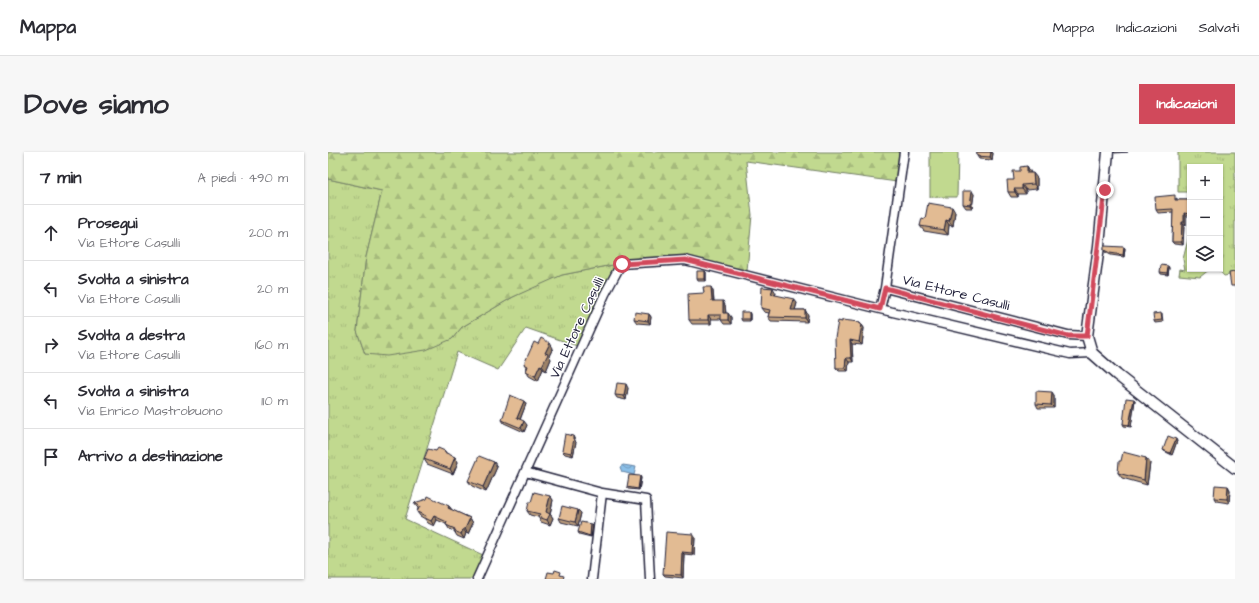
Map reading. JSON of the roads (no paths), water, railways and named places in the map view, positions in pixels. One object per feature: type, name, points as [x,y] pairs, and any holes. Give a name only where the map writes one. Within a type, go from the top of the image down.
[{"type":"street","points":[[885,288],[904,152]]},
{"type":"street","points":[[1108,152],[1099,246],[1087,336],[1092,353],[1117,375],[1235,468]]},
{"type":"street","name":"Via Ettore Casulli","points":[[477,579],[605,294],[622,264],[685,260],[880,309],[1070,354],[1092,353]]},
{"type":"street","name":"Via Ettore Casulli","points":[[880,309],[885,288],[1068,336],[1087,336]]},
{"type":"street","points":[[526,472],[602,492],[646,500],[650,579]]},
{"type":"street","points":[[592,579],[602,492]]},
{"type":"water","points":[[623,465],[636,467],[634,475],[622,472],[620,467]]}]
